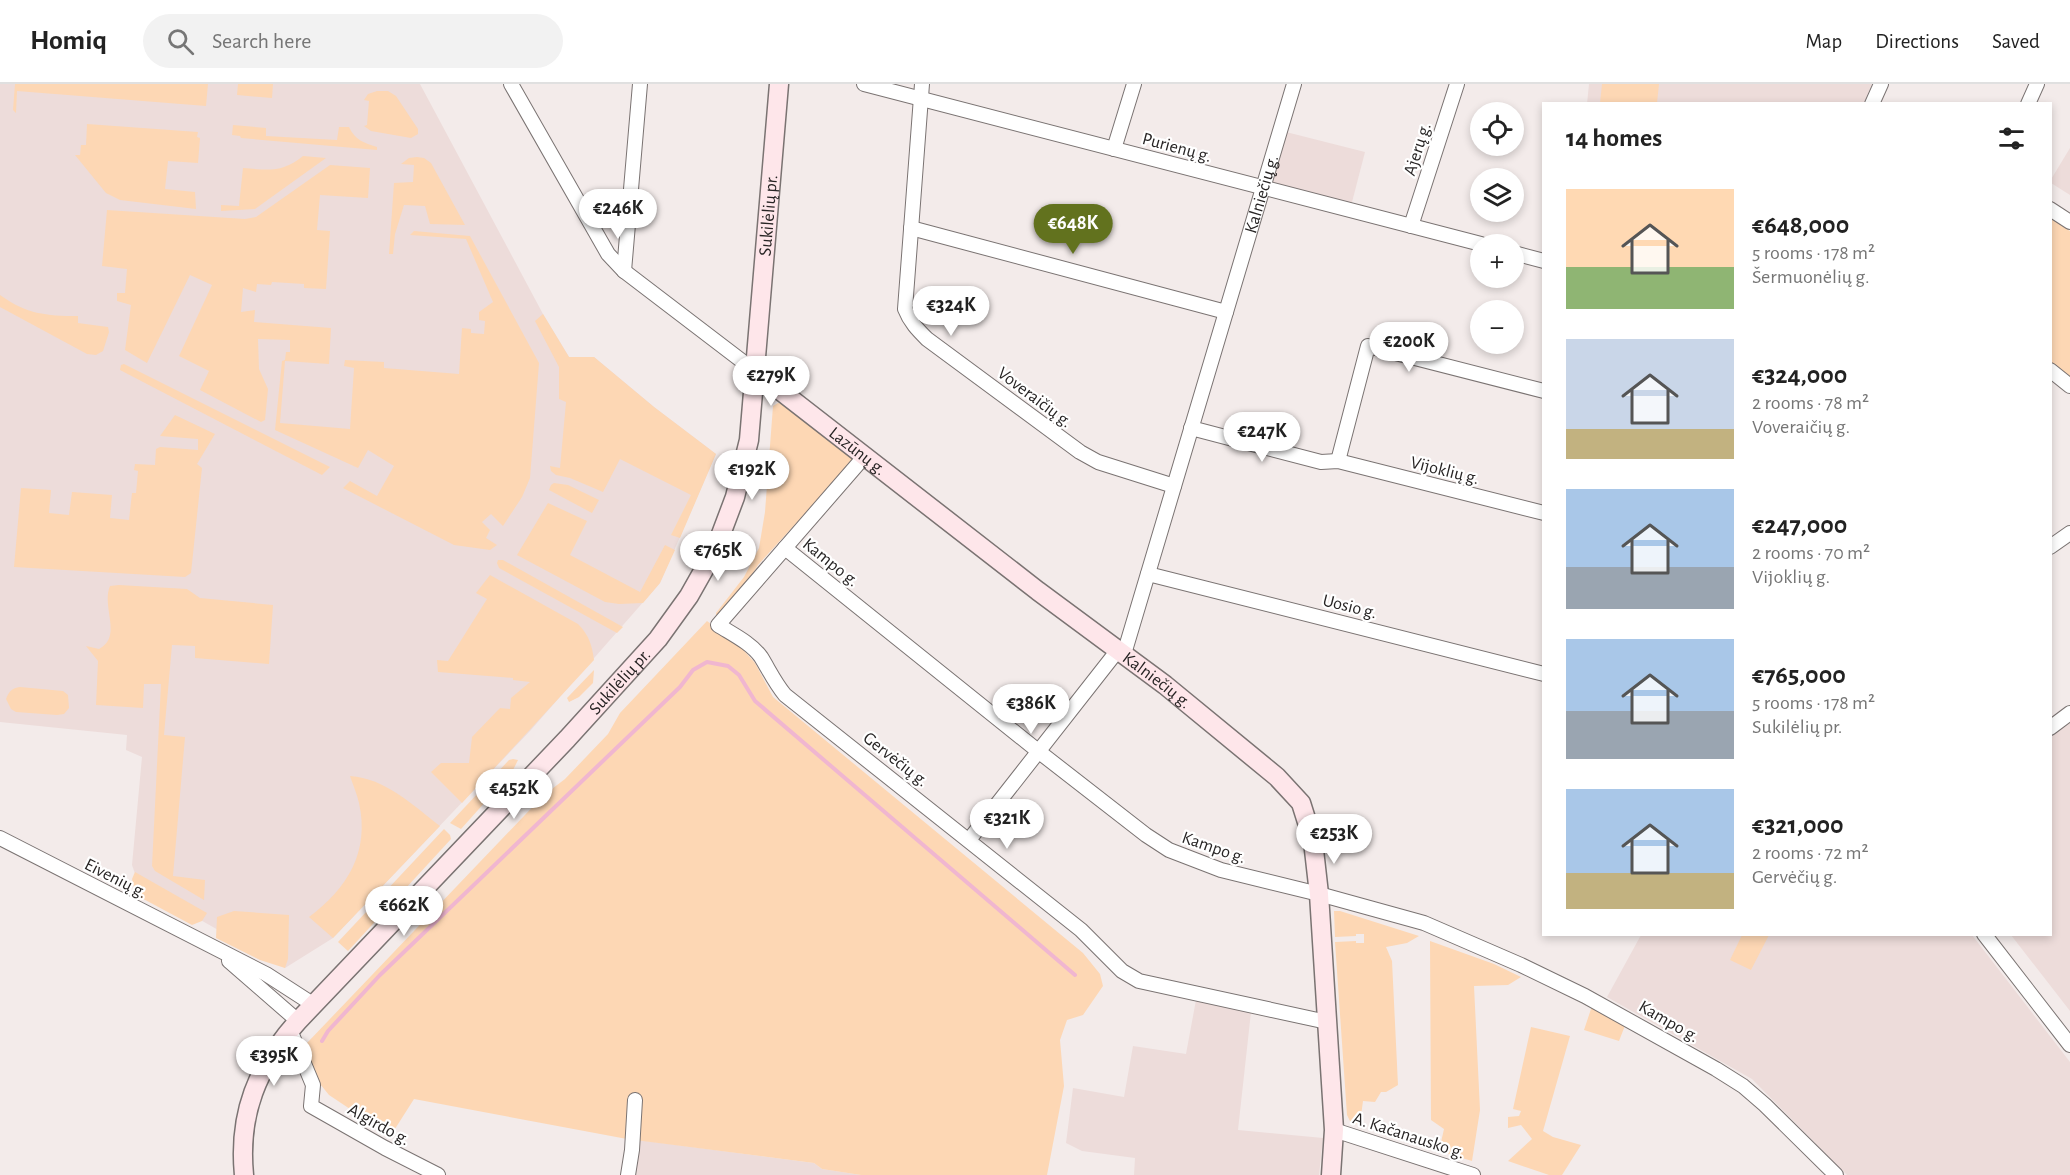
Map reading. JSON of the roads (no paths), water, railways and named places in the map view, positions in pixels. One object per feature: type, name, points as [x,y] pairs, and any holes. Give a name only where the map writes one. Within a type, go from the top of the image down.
[{"type":"main road","name":"Sukilėlių pr.","points":[[244,1175],[243,1135],[253,1093],[269,1058],[294,1026],[567,739],[658,639],[679,610],[715,549],[735,497],[749,440],[779,84]]},
{"type":"main road","name":"Lazūnų g.","points":[[755,371],[864,457],[1121,652]]},
{"type":"main road","name":"Kalniečių g.","points":[[1121,652],[1173,692],[1295,795],[1301,803],[1309,824],[1319,894],[1334,1130],[1331,1175]]},
{"type":"street","name":"Lazūnų g.","points":[[511,84],[608,254],[624,271],[755,371]]},
{"type":"street","points":[[624,271],[640,84]]},
{"type":"street","name":"Purienų g.","points":[[864,84],[1470,241]]},
{"type":"street","name":"Voveraičių g.","points":[[922,84],[905,309],[913,325],[927,339],[1080,452],[1098,462],[1174,486]]},
{"type":"street","points":[[1114,149],[1134,84]]},
{"type":"street","name":"Kalniečių g.","points":[[1121,652],[1148,574],[1294,84]]},
{"type":"street","name":"Ajerų g.","points":[[1411,226],[1457,84]]},
{"type":"street","points":[[1873,102],[1881,84]]},
{"type":"street","points":[[2029,102],[2037,84]]},
{"type":"street","points":[[2052,209],[2070,222]]},
{"type":"street","points":[[911,228],[1226,312]]},
{"type":"street","points":[[1524,256],[1542,260]]},
{"type":"street","points":[[1338,461],[1368,346],[1542,390]]},
{"type":"street","points":[[2052,372],[2070,386]]},
{"type":"street","name":"Vijoklių g.","points":[[1191,428],[1321,462],[1338,461],[1542,512]]},
{"type":"street","name":"Gervėčių g.","points":[[864,457],[718,625],[753,648],[775,684],[785,694],[1081,930],[1122,971],[1139,981],[1327,1022]]},
{"type":"street","points":[[2052,546],[2070,533]]},
{"type":"street","name":"Kampo g.","points":[[784,548],[1038,751],[1146,835],[1169,850],[1221,870],[1424,923],[1521,965],[1621,1015],[1743,1086],[1766,1105],[1836,1175]]},
{"type":"street","name":"Uosio g.","points":[[1148,574],[1542,673]]},
{"type":"street","points":[[969,840],[1038,751],[1121,652]]},
{"type":"street","points":[[2052,726],[2070,713]]},
{"type":"street","name":"Eivenių g.","points":[[0,838],[266,974],[314,1005]]},
{"type":"street","points":[[1986,936],[2070,1045]]},
{"type":"street","name":"Eivenių g.","points":[[216,950],[294,1026]]},
{"type":"street","name":"Algirdo g.","points":[[294,1026],[313,1085],[311,1106],[385,1149],[438,1175]]},
{"type":"street","points":[[628,1175],[636,1100]]},
{"type":"street","name":"A. Kačanausko g.","points":[[1334,1130],[1473,1175]]},
{"type":"waterway","points":[[322,1041],[328,1031],[380,975],[680,687],[693,670],[707,662],[728,666],[739,675],[755,701],[1075,975]]}]
